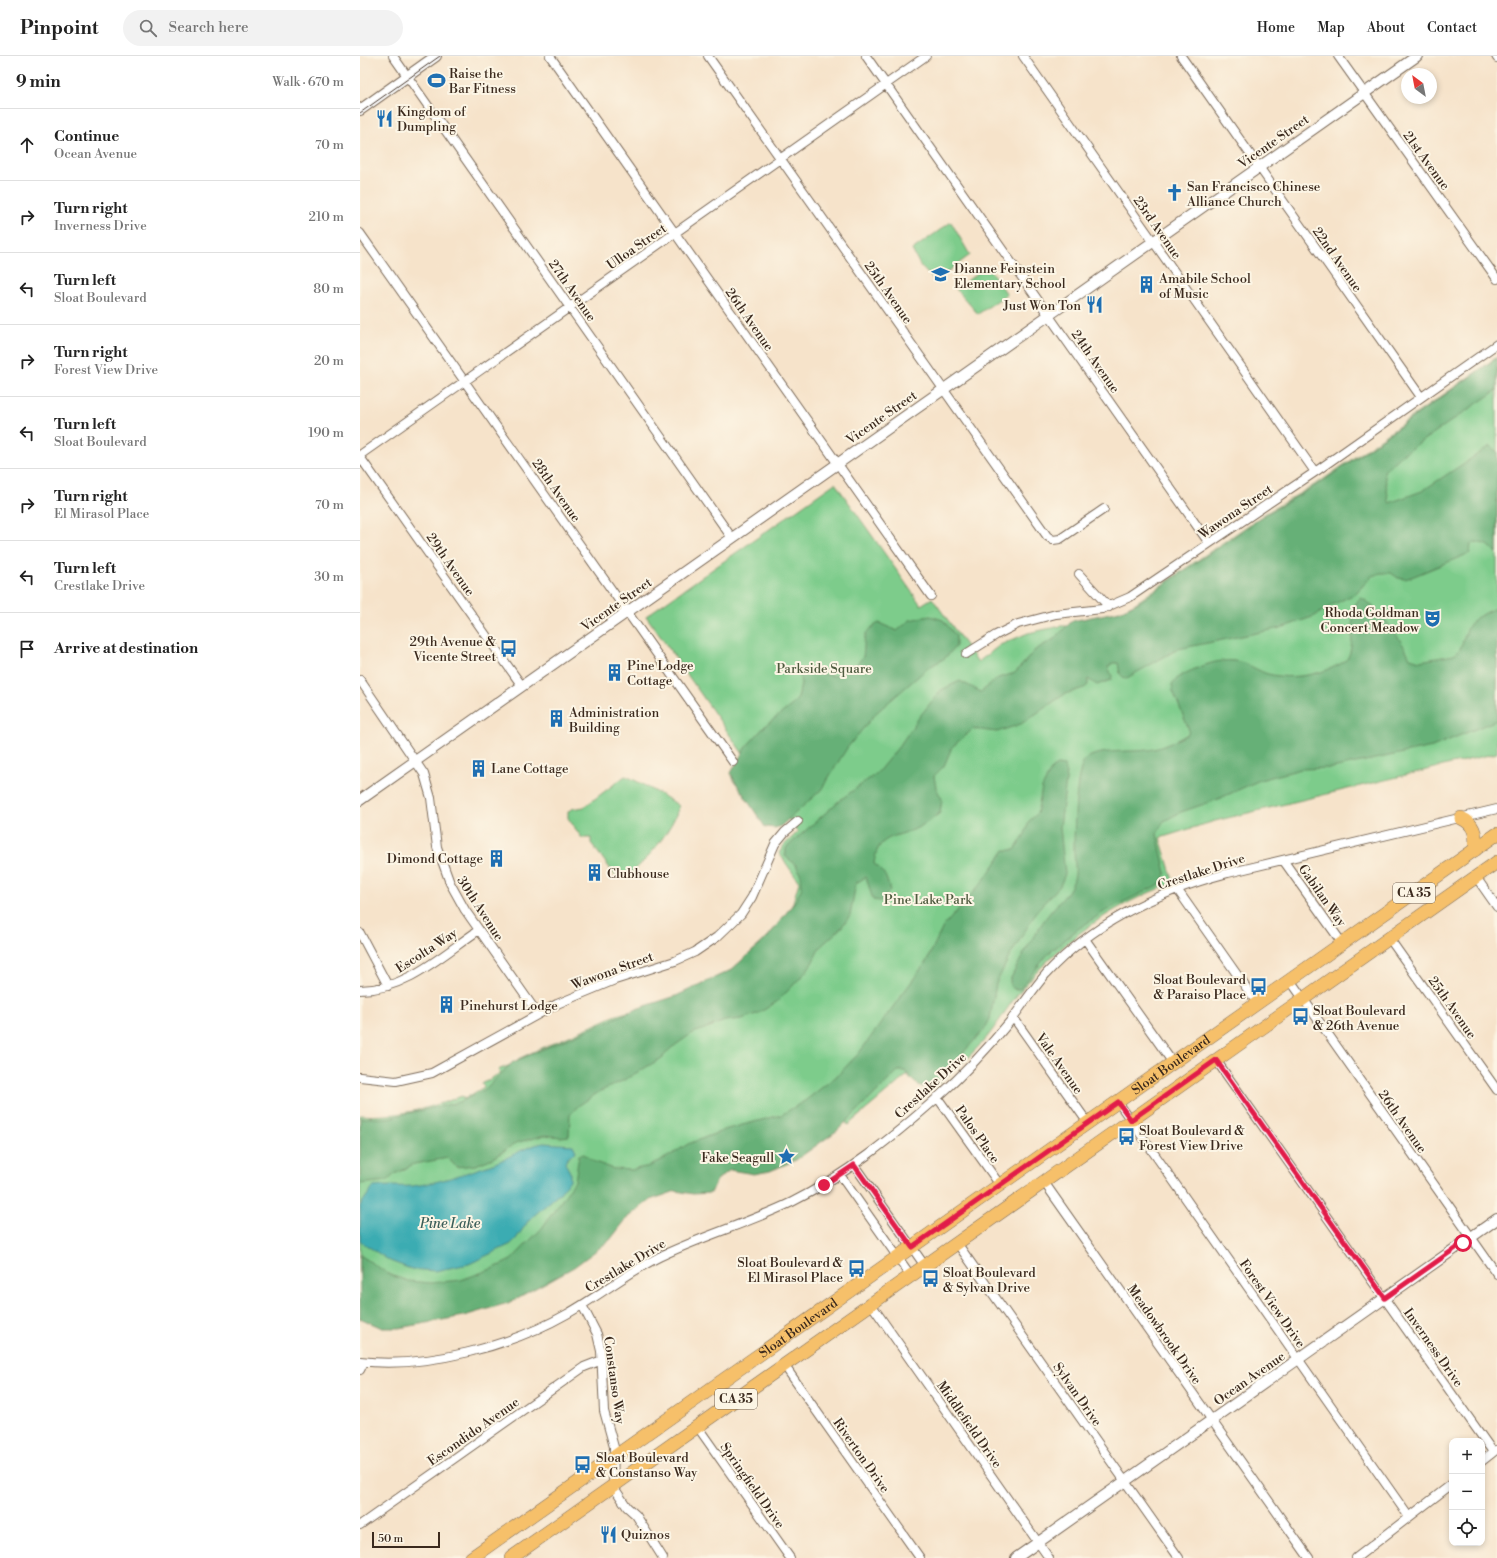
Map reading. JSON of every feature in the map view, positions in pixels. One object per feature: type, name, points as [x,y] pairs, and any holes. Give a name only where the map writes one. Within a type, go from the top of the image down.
[{"type":"main road","points":[[1461,818],[1469,822],[1474,829],[1475,850]]},
{"type":"main road","name":"Sloat Boulevard","points":[[471,1558],[1497,834]]},
{"type":"main road","name":"Sloat Boulevard","points":[[511,1558],[1497,862]]},
{"type":"street","name":"27th Avenue","points":[[393,56],[732,538]]},
{"type":"street","points":[[360,110],[436,56]]},
{"type":"street","name":"26th Avenue","points":[[550,56],[931,596]]},
{"type":"street","name":"25th Avenue","points":[[708,56],[1044,533],[1054,540],[1063,537],[1104,509]]},
{"type":"street","name":"24th Avenue","points":[[866,56],[1209,543]]},
{"type":"street","name":"Ulloa Street","points":[[360,456],[926,56]]},
{"type":"street","name":"23rd Avenue","points":[[1023,56],[1315,472]]},
{"type":"street","name":"22nd Avenue","points":[[1181,56],[1421,397]]},
{"type":"street","name":"21st Avenue","points":[[1338,56],[1497,278]]},
{"type":"street","name":"Vicente Street","points":[[360,800],[1416,56]]},
{"type":"street","name":"28th Avenue","points":[[360,233],[733,762]]},
{"type":"street","name":"Wawona Street","points":[[966,654],[996,635],[1031,620],[1056,614],[1109,607],[1144,589],[1209,543],[1315,472],[1497,344]]},
{"type":"street","name":"29th Avenue","points":[[360,456],[522,686]]},
{"type":"street","points":[[1079,574],[1109,607]]},
{"type":"street","name":"30th Avenue","points":[[360,680],[416,760],[430,789],[435,837],[446,874],[460,901],[538,1014]]},
{"type":"street","name":"Crestlake Drive","points":[[362,1361],[412,1360],[478,1349],[531,1332],[582,1305],[656,1259],[776,1209],[808,1194],[854,1165],[937,1097],[977,1058],[1013,1017],[1046,974],[1085,939],[1130,911],[1177,889],[1215,876],[1497,809]]},
{"type":"street","name":"Wawona Street","points":[[360,1077],[396,1081],[432,1073],[556,1004],[599,986],[685,958],[706,946],[741,914],[752,897],[775,844],[785,832],[798,821]]},
{"type":"street","name":"Gabilan Way","points":[[1283,860],[1342,943]]},
{"type":"street","points":[[1476,877],[1497,907]]},
{"type":"street","points":[[1177,889],[1258,1003]]},
{"type":"street","name":"Escolta Way","points":[[360,990],[388,986],[411,976],[479,930]]},
{"type":"street","points":[[360,933],[388,986]]},
{"type":"street","name":"25th Avenue","points":[[1389,938],[1497,1090]]},
{"type":"street","points":[[1085,939],[1173,1063]]},
{"type":"street","name":"26th Avenue","points":[[1290,980],[1497,1274]]},
{"type":"street","name":"Vale Avenue","points":[[1013,1017],[1088,1123]]},
{"type":"street","name":"Inverness Drive","points":[[1216,1060],[1495,1451]]},
{"type":"street","name":"Palos Place","points":[[937,1097],[1000,1185]]},
{"type":"street","name":"Forest View Drive","points":[[1118,1102],[1409,1517]]},
{"type":"street","points":[[854,1165],[925,1266]]},
{"type":"street","points":[[840,1175],[911,1276]]},
{"type":"street","name":"Meadowbrook Drive","points":[[1044,1182],[1309,1558]]},
{"type":"street","name":"Ocean Avenue","points":[[1016,1558],[1497,1219]]},
{"type":"street","name":"Sylvan Drive","points":[[957,1243],[1179,1558]]},
{"type":"street","name":"Middlefield Drive","points":[[871,1304],[1049,1558]]},
{"type":"street","name":"Constanso Way","points":[[582,1305],[597,1334],[602,1360],[603,1403],[614,1447],[613,1486]]},
{"type":"street","name":"Escondido Avenue","points":[[360,1525],[584,1368],[602,1360]]},
{"type":"street","points":[[360,1370],[362,1361]]},
{"type":"street","name":"Riverton Drive","points":[[784,1365],[920,1558]]},
{"type":"street","name":"Springfield Drive","points":[[697,1426],[790,1558]]},
{"type":"street","points":[[1485,1459],[1495,1451]]},
{"type":"street","points":[[613,1486],[627,1507],[636,1515],[663,1558]]},
{"type":"street","points":[[1356,1558],[1449,1486]]},
{"type":"green space","points":[[951,222],[970,255],[935,281],[921,267],[912,250]]},
{"type":"green space","points":[[987,266],[1007,294],[978,314],[956,289]]},
{"type":"green space","points":[[1497,357],[1497,753],[1215,821],[1160,838],[1174,883],[1129,902],[1088,927],[1069,942],[1034,975],[1013,1000],[990,1033],[974,1051],[929,1092],[911,1072],[848,1125],[834,1104],[453,1295],[360,1275],[360,1115],[386,1115],[412,1111],[462,1096],[464,1099],[484,1087],[482,1084],[500,1073],[498,1070],[515,1063],[518,1059],[615,1016],[626,1012],[639,1011],[735,975],[791,909],[799,882],[779,853],[784,845],[798,832],[646,616],[835,483],[921,605],[932,598],[978,662],[1000,645],[1028,633],[1061,626],[1088,626],[1134,604],[1266,513],[1321,481]]},
{"type":"green space","points":[[1497,358],[1497,390],[1400,456],[1384,471],[1389,503],[1422,491],[1490,446],[1497,452],[1497,553],[1488,545],[1476,542],[1471,544],[1470,553],[1405,579],[1398,578],[1391,573],[1381,573],[1372,576],[1355,594],[1332,605],[1315,616],[1281,628],[1178,649],[1127,678],[1124,678],[1120,674],[1118,663],[1113,663],[1108,667],[1112,676],[1111,680],[1097,685],[1088,679],[1088,685],[1084,688],[1065,694],[1021,724],[997,732],[973,729],[952,747],[944,766],[934,776],[936,788],[942,799],[940,813],[913,830],[892,837],[882,843],[878,848],[874,864],[881,869],[890,891],[881,901],[873,900],[866,877],[856,883],[850,916],[840,929],[820,947],[805,973],[778,1001],[759,1013],[742,1019],[725,1021],[691,1034],[670,1049],[662,1058],[624,1080],[599,1092],[578,1106],[570,1115],[569,1136],[561,1137],[545,1135],[516,1143],[493,1158],[476,1165],[456,1167],[448,1158],[414,1164],[395,1174],[387,1181],[360,1184],[360,1118],[387,1118],[460,1102],[484,1090],[513,1062],[639,1008],[676,996],[731,970],[767,938],[796,900],[802,887],[801,875],[796,865],[785,856],[786,848],[840,800],[877,773],[941,690],[960,681],[981,692],[998,678],[1015,673],[1035,650],[1054,639],[1072,621],[1120,611],[1141,601],[1267,514],[1322,482]]},
{"type":"green space","points":[[1361,598],[1382,616],[1402,643],[1410,658],[1420,661],[1454,655],[1460,649],[1468,627],[1476,618],[1497,607],[1497,720],[1432,747],[1332,768],[1301,769],[1260,780],[1216,800],[1181,812],[1164,821],[1157,834],[1166,873],[1160,884],[1107,910],[1078,929],[1048,954],[1020,989],[1014,989],[1010,986],[1010,980],[1032,939],[1048,915],[1071,887],[1075,875],[1074,831],[1077,787],[1079,774],[1086,759],[1100,753],[1154,749],[1167,745],[1188,734],[1189,730],[1173,691],[1172,684],[1182,675],[1200,667],[1211,663],[1234,661],[1243,663],[1268,674],[1292,676],[1317,673],[1342,663],[1349,656],[1354,609],[1357,602]]},
{"type":"green space","points":[[930,616],[943,620],[956,636],[956,646],[945,658],[928,668],[876,713],[847,748],[821,790],[781,826],[775,828],[765,827],[731,773],[745,748],[765,726],[791,706],[798,698],[801,684],[799,673],[806,668],[832,676],[842,674],[856,665],[863,657],[866,633],[879,623],[897,631],[910,620]]},
{"type":"green space","points":[[1057,765],[1064,766],[1067,773],[1060,827],[1065,874],[1060,886],[1039,908],[1008,959],[996,984],[990,1019],[984,1030],[929,1088],[918,1085],[905,1071],[898,1071],[838,1130],[796,1160],[770,1171],[754,1174],[730,1170],[717,1180],[711,1193],[693,1194],[676,1191],[650,1200],[628,1217],[610,1240],[574,1267],[508,1303],[464,1316],[399,1328],[382,1328],[360,1318],[360,1255],[390,1275],[408,1281],[431,1283],[461,1280],[494,1268],[511,1260],[542,1228],[575,1181],[579,1155],[584,1154],[595,1162],[614,1169],[631,1170],[650,1166],[688,1144],[727,1129],[781,1115],[806,1100],[838,1075],[859,1053],[926,962],[943,927],[983,881],[1005,850],[1015,850],[1025,834],[1029,821],[1037,814],[1042,788],[1052,768]]},
{"type":"green space","points":[[625,776],[653,790],[679,806],[676,815],[664,837],[646,859],[627,875],[619,878],[615,875],[591,843],[591,838],[582,838],[568,818],[568,812],[571,809],[584,807]]},
{"type":"water","name":"Pine Lake","points":[[543,1143],[573,1145],[576,1151],[567,1159],[565,1163],[570,1172],[570,1180],[560,1193],[529,1220],[511,1244],[469,1264],[435,1271],[411,1269],[390,1261],[360,1241],[360,1206],[373,1187],[422,1185],[460,1175],[494,1163],[528,1147]]},
{"type":"tram line","points":[[360,113],[440,56]]},
{"type":"place","name":"Raise the Bar Fitness","points":[[436,80]]},
{"type":"place","name":"Kingdom of Dumpling","points":[[384,118]]},
{"type":"place","name":"San Francisco Chinese Alliance Church","points":[[1174,193]]},
{"type":"place","name":"Dianne Feinstein Elementary School","points":[[941,275]]},
{"type":"place","name":"Amabile School of Music","points":[[1146,285]]},
{"type":"place","name":"Just Won Ton","points":[[1094,305]]},
{"type":"place","name":"Rhoda Goldman Concert Meadow","points":[[1432,619]]},
{"type":"place","name":"29th Avenue & Vicente Street","points":[[509,648]]},
{"type":"place","name":"Pine Lodge Cottage","points":[[614,672]]},
{"type":"place","name":"Administration Building","points":[[556,719]]},
{"type":"place","name":"Lane Cottage","points":[[478,768]]},
{"type":"place","name":"Dimond Cottage","points":[[496,858]]},
{"type":"place","name":"Clubhouse","points":[[594,873]]},
{"type":"place","name":"Sloat Boulevard & Paraiso Place","points":[[1259,986]]},
{"type":"place","name":"Pinehurst Lodge","points":[[447,1005]]},
{"type":"place","name":"Sloat Boulevard & 26th Avenue","points":[[1300,1017]]},
{"type":"place","name":"Sloat Boulevard & Forest View Drive","points":[[1126,1137]]},
{"type":"place","name":"Fake Seagull","points":[[787,1157]]},
{"type":"place","name":"Sloat Boulevard & El Mirasol Place","points":[[856,1269]]},
{"type":"place","name":"Sloat Boulevard & Sylvan Drive","points":[[930,1279]]},
{"type":"place","name":"Sloat Boulevard & Constanso Way","points":[[583,1464]]},
{"type":"place","name":"Quiznos","points":[[608,1534]]},
{"type":"route","points":[[824,1185],[854,1165],[912,1247],[1118,1102],[1131,1120],[1216,1060],[1385,1298],[1463,1243]]},
{"type":"park label","name":"Parkside Square","points":[[824,668]]},
{"type":"park label","name":"Pine Lake Park","points":[[928,899]]}]
